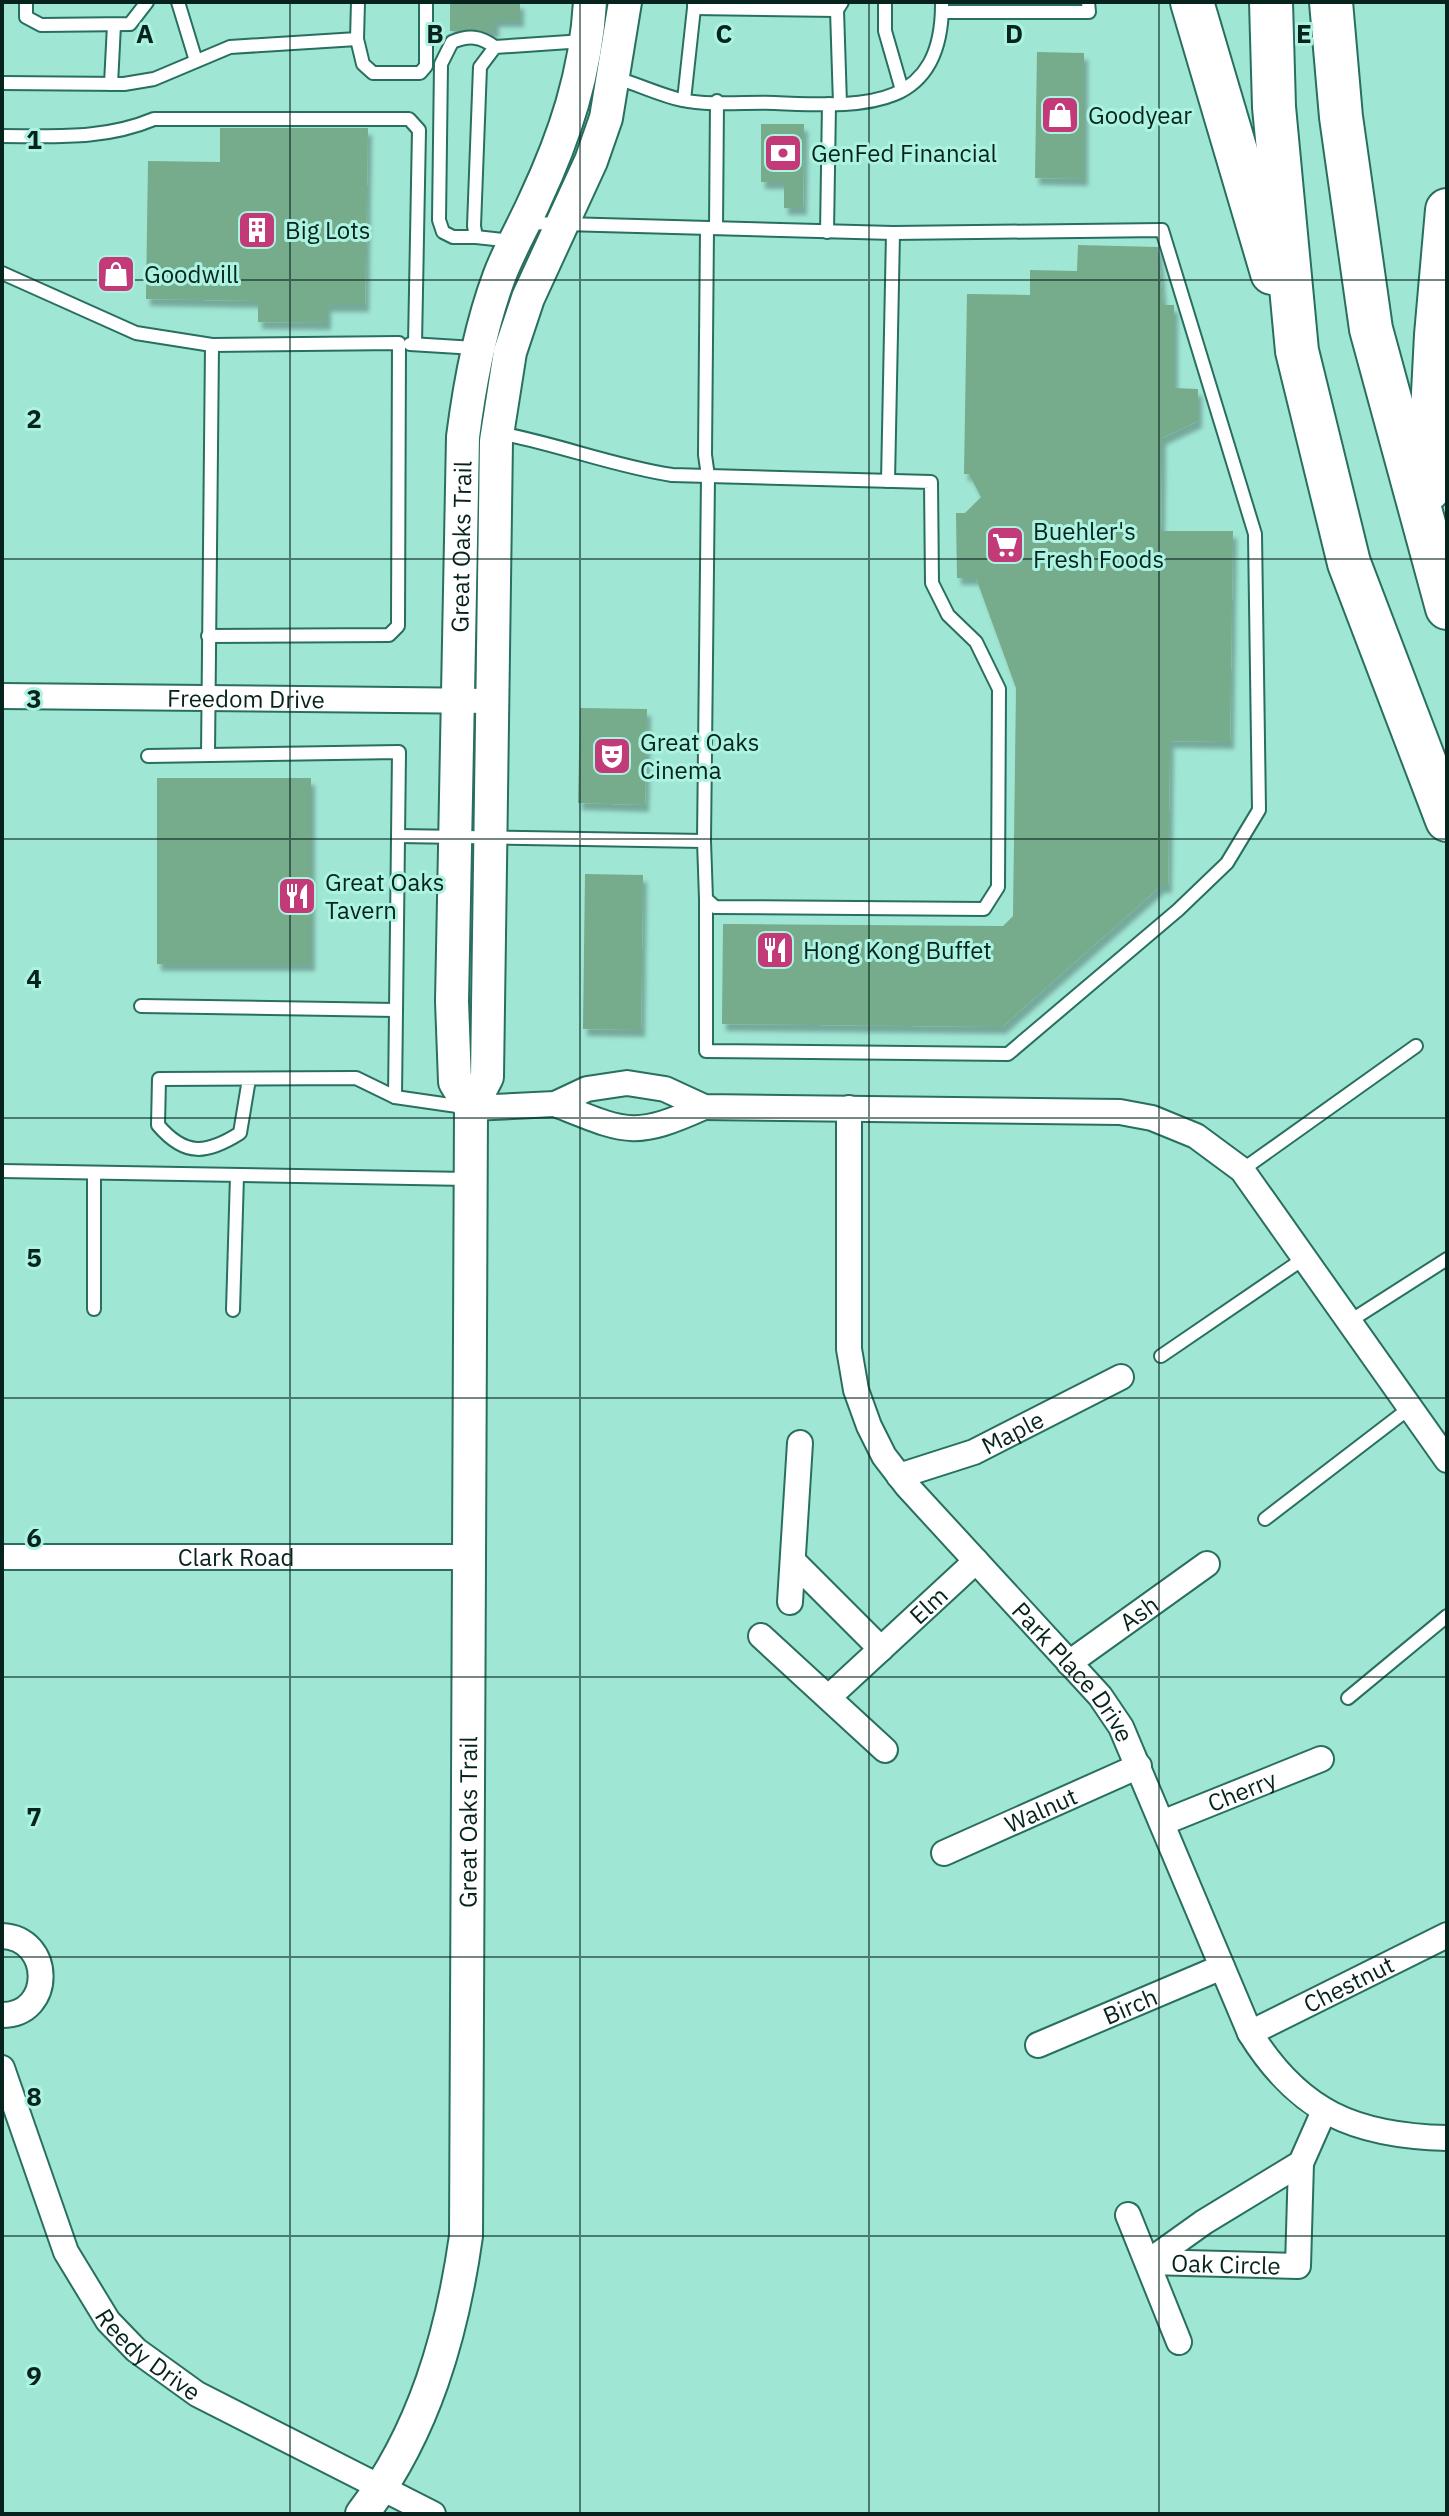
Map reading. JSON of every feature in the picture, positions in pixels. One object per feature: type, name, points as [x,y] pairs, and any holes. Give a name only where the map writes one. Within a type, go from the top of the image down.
[{"type":"highway","points":[[1192,2],[1234,151],[1297,351],[1349,563],[1447,820]]},
{"type":"highway","points":[[1271,2],[1274,107],[1297,351]]},
{"type":"highway","points":[[1331,2],[1354,224],[1371,329],[1447,608]]},
{"type":"highway","points":[[1427,527],[1436,335],[1447,210]]},
{"type":"street","name":"Great Oaks Trail","points":[[370,2502],[428,2395],[458,2293],[466,2236],[471,1108],[487,1077],[491,701],[478,348],[497,284],[564,133],[585,56],[590,2]]},
{"type":"street","name":"Great Oaks Trail","points":[[471,1108],[455,1082],[452,1001],[458,701],[480,430],[528,298],[591,161],[615,77],[625,2]]},
{"type":"street","name":"Freedom Drive","points":[[2,696],[491,701]]},
{"type":"street","points":[[471,1108],[555,1104],[587,1089],[627,1083],[665,1089],[704,1107]]},
{"type":"street","points":[[555,1104],[621,1129],[647,1130],[704,1107],[849,1108],[1088,1112],[1141,1116],[1196,1136],[1242,1170],[1447,1460]]},
{"type":"street","name":"Park Place Drive","points":[[849,1108],[849,1349],[856,1390],[869,1426],[899,1476],[1100,1696],[1121,1727],[1250,2033],[1288,2084],[1324,2111],[1375,2132],[1447,2138]]},
{"type":"street","name":"Maple","points":[[899,1476],[974,1452],[1121,1377]]},
{"type":"street","points":[[790,1602],[800,1443]]},
{"type":"street","name":"Clark Road","points":[[2,1557],[469,1557]]},
{"type":"street","points":[[793,1561],[881,1649]]},
{"type":"street","name":"Elm","points":[[830,1696],[976,1561]]},
{"type":"street","name":"Ash","points":[[1069,1663],[1207,1564]]},
{"type":"street","points":[[761,1636],[830,1696],[885,1750]]},
{"type":"street","name":"Cherry","points":[[1162,1823],[1321,1759]]},
{"type":"street","name":"Walnut","points":[[944,1853],[1139,1766]]},
{"type":"street","name":"Chestnut","points":[[1250,2033],[1447,1935]]},
{"type":"street","points":[[2,1936],[18,1938],[29,1945],[42,1968],[42,1981],[31,2004],[20,2011],[2,2015]]},
{"type":"street","name":"Birch","points":[[1038,2045],[1222,1967]]},
{"type":"street","name":"Reedy Drive","points":[[2,2068],[66,2252],[108,2321],[163,2373],[370,2502],[433,2514]]},
{"type":"street","name":"Oak Circle","points":[[1148,2262],[1298,2266],[1301,2163],[1324,2111]]},
{"type":"street","name":"Oak Circle","points":[[1148,2262],[1204,2222],[1301,2163]]},
{"type":"street","name":"Oak Circle","points":[[1128,2215],[1179,2342]]},
{"type":"lane","points":[[26,2],[26,17],[41,25],[130,24],[147,2]]},
{"type":"lane","points":[[178,2],[196,61]]},
{"type":"lane","points":[[358,2],[357,39],[363,64],[373,73],[420,73],[426,66],[426,2]]},
{"type":"lane","points":[[885,2],[885,31],[902,90]]},
{"type":"lane","points":[[717,101],[711,228],[705,455],[708,476],[704,841],[706,1051],[1008,1054],[1227,863],[1259,810],[1255,534],[1162,230],[893,233],[827,232],[711,228],[563,223],[520,232],[453,237],[443,232],[439,220],[441,64],[452,42],[464,37],[482,37],[495,47],[585,56],[615,77],[684,100],[835,104],[895,97],[934,60],[942,35],[942,7],[1089,12],[1088,2]]},
{"type":"lane","points":[[684,100],[694,5],[840,6],[827,232]]},
{"type":"lane","points":[[111,84],[114,25]]},
{"type":"lane","points":[[2,83],[111,84],[154,79],[230,47],[357,39]]},
{"type":"lane","points":[[476,237],[480,67],[495,47]]},
{"type":"lane","points":[[2,136],[98,136],[130,129],[154,119],[409,119],[419,130],[415,344]]},
{"type":"lane","points":[[888,481],[893,233]]},
{"type":"lane","points":[[2,273],[136,333],[212,345],[399,343],[478,348]]},
{"type":"lane","points":[[208,636],[389,635],[398,626],[399,343]]},
{"type":"lane","points":[[208,755],[212,345]]},
{"type":"lane","points":[[480,430],[538,440],[636,470],[708,476],[931,482],[932,583],[948,615],[976,642],[999,689],[998,887],[984,909],[715,907],[706,899]]},
{"type":"lane","points":[[148,756],[399,752],[395,1097]]},
{"type":"lane","points":[[398,836],[704,841]]},
{"type":"lane","points":[[141,1006],[396,1010]]},
{"type":"lane","points":[[1242,1170],[1416,1046]]},
{"type":"lane","points":[[249,1079],[240,1133],[216,1148],[195,1150],[171,1140],[158,1125],[159,1079],[356,1078],[395,1097],[471,1108]]},
{"type":"lane","points":[[2,1171],[471,1179]]},
{"type":"lane","points":[[94,1173],[94,1309]]},
{"type":"lane","points":[[233,1310],[237,1176]]},
{"type":"lane","points":[[1161,1356],[1306,1257]]},
{"type":"lane","points":[[1350,1321],[1447,1259]]},
{"type":"lane","points":[[1265,1519],[1411,1407]]},
{"type":"lane","points":[[1348,1698],[1447,1616]]},
{"type":"building","points":[[450,2],[520,2],[520,20],[495,20],[495,31],[450,31]]},
{"type":"building","name":"Goodyear","points":[[1037,52],[1084,53],[1084,179],[1035,178]]},
{"type":"building","name":"GenFed Financial","points":[[761,124],[804,124],[803,208],[784,208],[784,182],[761,182]]},
{"type":"building","name":"Big Lots","points":[[220,128],[368,128],[365,305],[327,305],[327,323],[258,322],[258,301],[146,299],[148,161],[220,162]]},
{"type":"building","points":[[1078,245],[1158,247],[1163,305],[1174,305],[1174,388],[1198,389],[1198,421],[1162,438],[1161,531],[1233,531],[1230,742],[1170,741],[1168,886],[1161,886],[1002,1027],[722,1024],[723,924],[1003,926],[1013,916],[1016,688],[976,578],[957,578],[956,513],[965,513],[981,497],[969,474],[964,474],[967,294],[1030,295],[1030,270],[1077,271]]},
{"type":"building","name":"Great Oaks Cinema","points":[[580,708],[647,709],[645,805],[578,803]]},
{"type":"building","points":[[157,778],[311,778],[311,964],[157,964]]},
{"type":"building","points":[[585,874],[643,875],[641,1030],[583,1029]]},
{"type":"place","name":"Goodyear","points":[[1060,115]]},
{"type":"place","name":"GenFed Financial","points":[[783,153]]},
{"type":"place","name":"Big Lots","points":[[257,230]]},
{"type":"place","name":"Goodwill","points":[[116,274]]},
{"type":"place","name":"Buehler's Fresh Foods","points":[[1005,545]]},
{"type":"place","name":"Great Oaks Cinema","points":[[612,756]]},
{"type":"place","name":"Great Oaks Tavern","points":[[297,896]]},
{"type":"place","name":"Hong Kong Buffet","points":[[775,950]]}]
